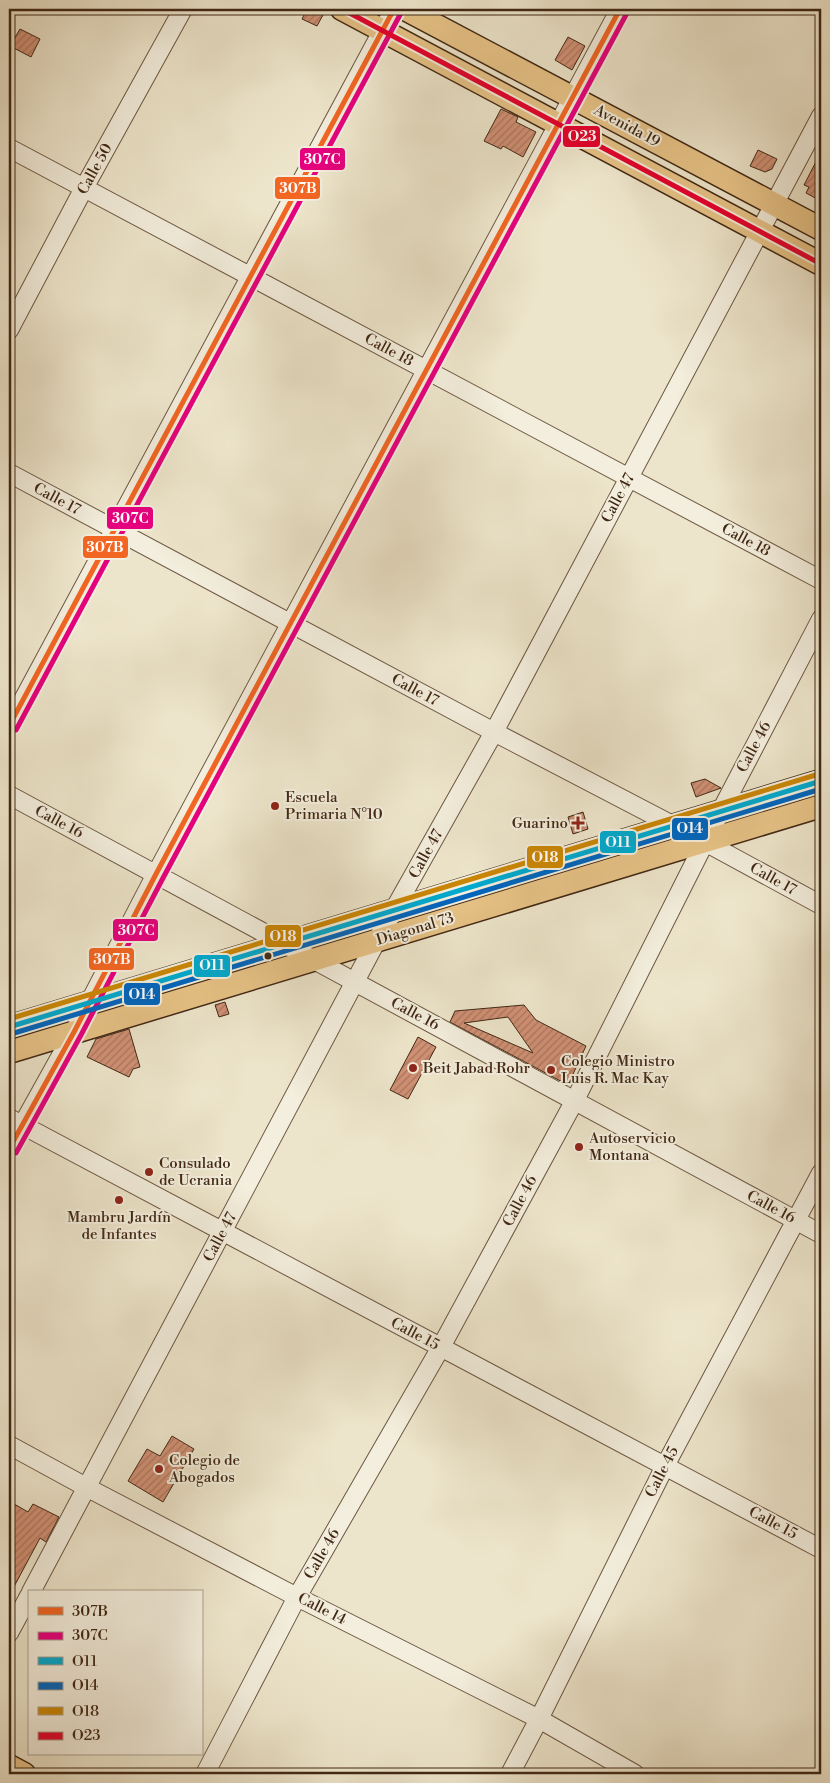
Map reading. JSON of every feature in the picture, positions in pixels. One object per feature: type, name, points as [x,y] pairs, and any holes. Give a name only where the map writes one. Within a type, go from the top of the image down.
[{"type":"main road","name":"Avenida 19","points":[[342,9],[821,264]]},
{"type":"main road","name":"Avenida 19","points":[[405,9],[821,229]]},
{"type":"main road","name":"Diagonal 73","points":[[9,1027],[821,780]]},
{"type":"main road","name":"Diagonal 73","points":[[9,1052],[821,806]]},
{"type":"main road","points":[[9,1766],[24,1774]]},
{"type":"street","name":"Calle 50","points":[[9,330],[84,188],[183,9]]},
{"type":"street","points":[[9,726],[394,9]]},
{"type":"street","points":[[9,1149],[15,1121],[74,1032],[90,1003],[156,874],[620,9]]},
{"type":"street","name":"Calle 47","points":[[32,1590],[377,940],[494,732],[821,116]]},
{"type":"street","name":"Calle 18","points":[[9,148],[821,580]]},
{"type":"street","name":"Calle 17","points":[[9,473],[821,905]]},
{"type":"street","name":"Calle 46","points":[[205,1774],[297,1597],[441,1347],[575,1100],[705,842],[821,619]]},
{"type":"street","name":"Calle 16","points":[[9,795],[821,1234]]},
{"type":"street","name":"Calle 15","points":[[15,1121],[821,1549]]},
{"type":"street","name":"Calle 45","points":[[510,1774],[665,1466],[821,1173]]},
{"type":"street","name":"Calle 14","points":[[9,1445],[297,1597],[539,1719],[635,1774]]},
{"type":"street","points":[[9,1633],[28,1598]]},
{"type":"building","points":[[307,9],[323,15],[317,26],[302,19]]},
{"type":"building","points":[[20,29],[40,39],[31,57],[10,46]]},
{"type":"building","points":[[568,37],[585,46],[572,70],[555,60]]},
{"type":"building","points":[[501,109],[518,117],[516,122],[536,132],[523,157],[503,146],[501,149],[484,141]]},
{"type":"building","points":[[758,150],[777,159],[772,169],[765,172],[750,166]]},
{"type":"building","points":[[821,152],[821,201],[806,193],[809,187],[804,185]]},
{"type":"building","points":[[705,779],[721,788],[696,797],[691,783]]},
{"type":"building","name":"Guarino","points":[[583,812],[588,829],[573,834],[568,817]]},
{"type":"building","points":[[225,1002],[229,1014],[219,1017],[215,1005]]},
{"type":"building","points":[[524,1005],[536,1020],[586,1046],[568,1085],[450,1022],[455,1011]],"holes":[[[508,1017],[533,1053],[464,1023]]]},
{"type":"building","points":[[129,1029],[140,1067],[133,1069],[129,1077],[87,1057],[96,1039]]},
{"type":"building","name":"Beit Jabad Rohr","points":[[418,1037],[436,1047],[408,1099],[390,1090]]},
{"type":"building","name":"Colegio de Abogados","points":[[172,1436],[194,1449],[163,1502],[128,1481],[147,1449],[160,1456]]},
{"type":"building","points":[[9,1501],[28,1512],[33,1504],[59,1517],[46,1542],[40,1538],[9,1596]]},
{"type":"transit line","name":"O23","points":[[342,9],[821,264]]},
{"type":"transit line","name":"307B","points":[[9,726],[394,9]]},
{"type":"transit line","name":"307B","points":[[9,1149],[74,1032],[156,874],[620,9]]},
{"type":"transit line","name":"307C","points":[[16,730],[401,13]]},
{"type":"transit line","name":"307C","points":[[16,1153],[81,1035],[163,878],[627,13]]},
{"type":"transit line","name":"O18","points":[[9,1019],[819,774]]},
{"type":"transit line","name":"O11","points":[[9,1027],[821,781]]},
{"type":"transit line","name":"O14","points":[[11,1034],[821,789]]},
{"type":"place","name":"Escuela Primaria N°10","points":[[275,806]]},
{"type":"place","name":"Guarino","points":[[578,823]]},
{"type":"place","name":"Beit Jabad Rohr","points":[[413,1068]]},
{"type":"place","name":"Colegio Ministro Luis R. Mac Kay","points":[[551,1070]]},
{"type":"place","name":"Autoservicio Montana","points":[[579,1147]]},
{"type":"place","name":"Consulado de Ucrania","points":[[149,1172]]},
{"type":"place","name":"Mambru Jardín de Infantes","points":[[119,1200]]},
{"type":"place","name":"Colegio de Abogados","points":[[159,1469]]}]
